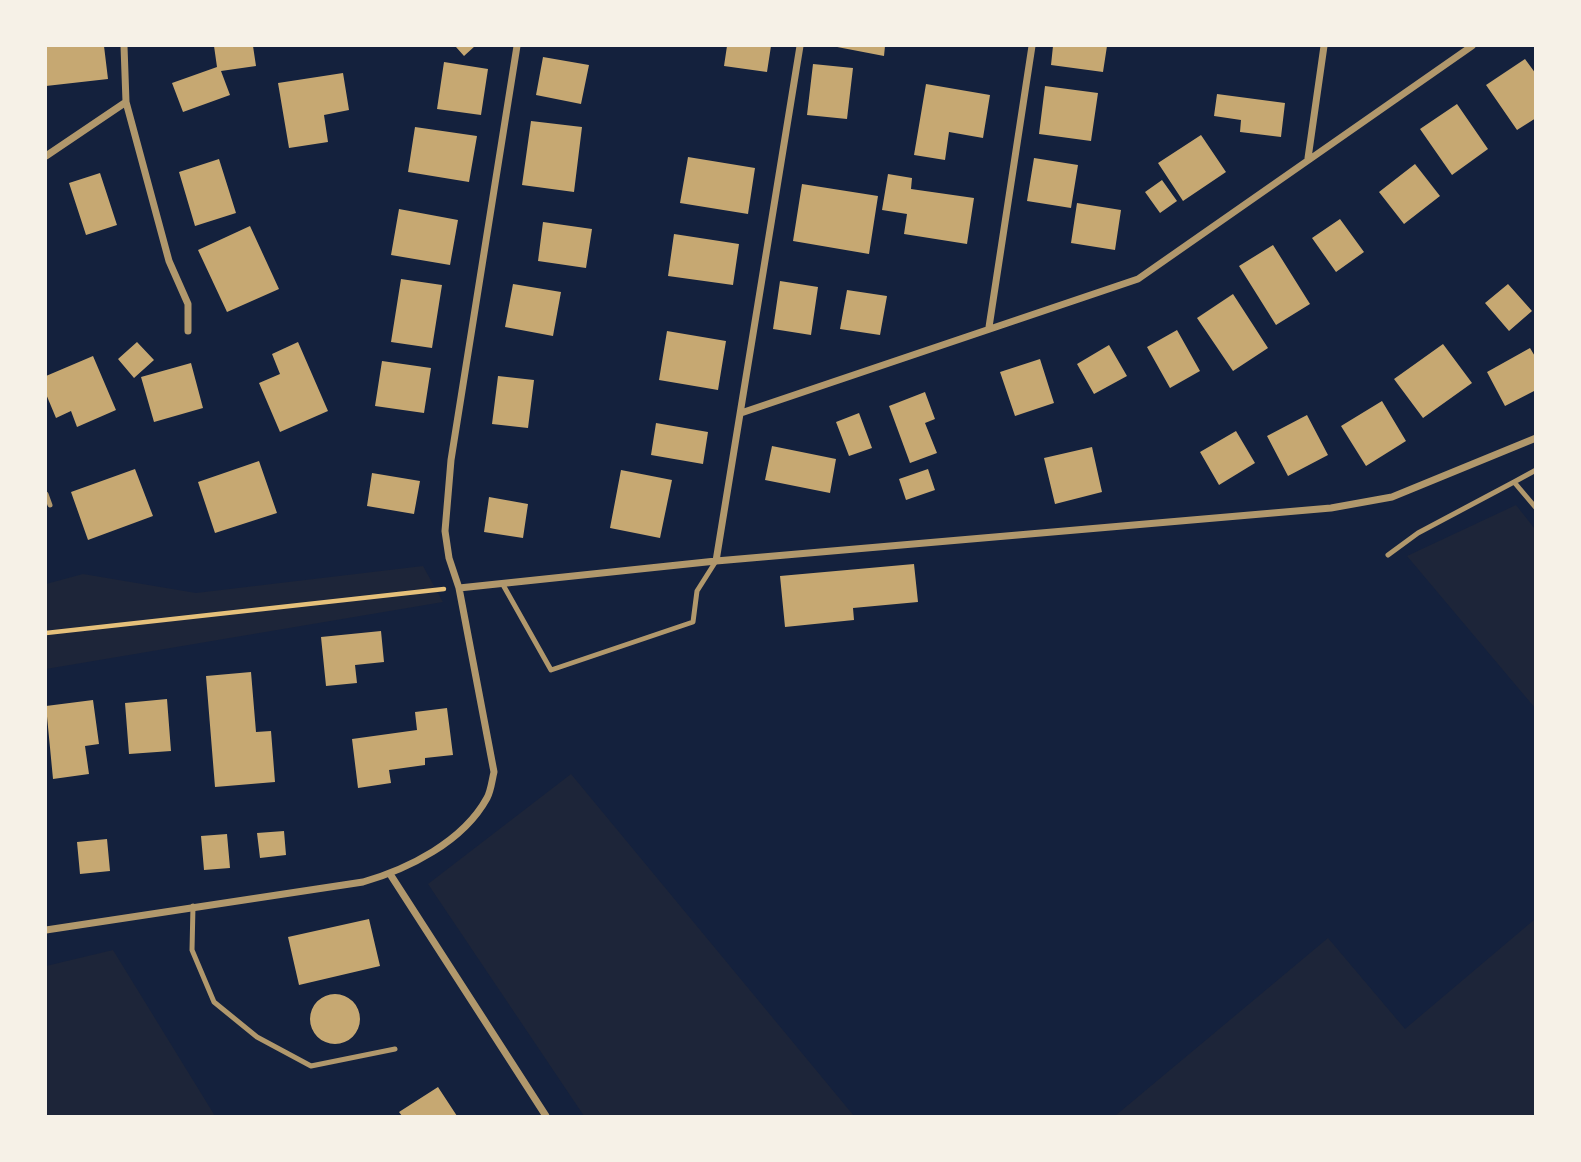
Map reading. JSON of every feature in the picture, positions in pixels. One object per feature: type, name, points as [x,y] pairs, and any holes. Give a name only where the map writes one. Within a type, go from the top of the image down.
[{"type":"street","points":[[124,46],[126,102],[169,261],[188,304],[188,331]]},
{"type":"street","points":[[46,930],[363,882],[390,874],[426,856],[468,823],[488,797],[494,772],[459,587],[449,558],[445,531],[451,460],[517,46]]},
{"type":"street","points":[[716,561],[800,46]]},
{"type":"street","points":[[989,327],[1032,46]]},
{"type":"street","points":[[1308,158],[1324,46]]},
{"type":"street","points":[[741,413],[989,327],[1138,279],[1472,46]]},
{"type":"street","points":[[46,156],[126,102]]},
{"type":"street","points":[[459,587],[716,561],[1331,508],[1392,497],[1535,438]]},
{"type":"street","points":[[390,874],[546,1116]]},
{"type":"lane","points":[[1388,555],[1418,533],[1535,470]]},
{"type":"lane","points":[[1514,482],[1535,508]]},
{"type":"lane","points":[[46,494],[50,505]]},
{"type":"lane","points":[[502,583],[551,670],[693,622],[696,591],[716,561]]},
{"type":"lane","points":[[193,906],[192,950],[214,1002],[257,1037],[311,1066],[395,1049]]},
{"type":"path","points":[[46,633],[459,587]]},
{"type":"shaded area","points":[[1516,505],[1535,529],[1535,708],[1407,556]]},
{"type":"shaded area","points":[[423,566],[443,602],[46,669],[46,584],[83,574],[196,593]]},
{"type":"shaded area","points":[[571,774],[854,1116],[584,1116],[428,884]]},
{"type":"shaded area","points":[[1535,919],[1535,1116],[1115,1116],[1328,938],[1405,1029]]},
{"type":"shaded area","points":[[113,950],[215,1116],[46,1116],[46,966]]},
{"type":"building","points":[[46,46],[104,46],[108,79],[46,86]]},
{"type":"building","points":[[214,46],[253,46],[256,66],[221,71],[230,95],[183,112],[172,83],[217,67]]},
{"type":"building","points":[[475,46],[464,56],[456,47]]},
{"type":"building","points":[[727,46],[771,46],[767,72],[724,66]]},
{"type":"building","points":[[832,46],[885,46],[884,56]]},
{"type":"building","points":[[1053,46],[1107,46],[1103,72],[1051,65]]},
{"type":"building","points":[[543,57],[589,65],[581,104],[536,95]]},
{"type":"building","points":[[1525,59],[1536,74],[1536,118],[1517,130],[1486,85]]},
{"type":"building","points":[[444,62],[488,69],[481,115],[437,109]]},
{"type":"building","points":[[813,64],[853,68],[847,119],[807,115]]},
{"type":"building","points":[[343,73],[349,110],[324,115],[328,142],[289,148],[278,83]]},
{"type":"building","points":[[926,84],[990,95],[983,138],[949,132],[945,160],[914,155]]},
{"type":"building","points":[[1045,86],[1098,93],[1091,141],[1039,134]]},
{"type":"building","points":[[1217,94],[1285,103],[1281,137],[1240,132],[1241,120],[1214,116]]},
{"type":"building","points":[[1457,104],[1488,149],[1452,175],[1420,129]]},
{"type":"building","points":[[531,121],[582,127],[574,192],[522,185]]},
{"type":"building","points":[[415,127],[477,136],[469,182],[408,172]]},
{"type":"building","points":[[1201,135],[1226,172],[1183,201],[1158,163]]},
{"type":"building","points":[[688,157],[755,168],[748,214],[680,203]]},
{"type":"building","points":[[1034,158],[1078,165],[1071,208],[1027,201]]},
{"type":"building","points":[[219,159],[236,213],[195,226],[179,172]]},
{"type":"building","points":[[1415,164],[1440,196],[1404,224],[1379,192]]},
{"type":"building","points":[[100,173],[117,225],[86,235],[69,183]]},
{"type":"building","points":[[888,174],[912,178],[911,189],[974,198],[967,244],[904,234],[907,214],[882,210]]},
{"type":"building","points":[[1162,180],[1177,201],[1160,213],[1145,192]]},
{"type":"building","points":[[802,184],[878,196],[869,254],[793,241]]},
{"type":"building","points":[[1077,203],[1121,210],[1115,250],[1071,243]]},
{"type":"building","points":[[399,209],[458,220],[450,265],[391,255]]},
{"type":"building","points":[[1340,219],[1364,252],[1336,272],[1312,238]]},
{"type":"building","points":[[543,222],[592,229],[586,268],[538,261]]},
{"type":"building","points":[[250,226],[279,289],[227,312],[198,250]]},
{"type":"building","points":[[674,234],[739,244],[733,285],[668,276]]},
{"type":"building","points":[[1273,245],[1310,304],[1276,325],[1239,266]]},
{"type":"building","points":[[401,279],[442,285],[432,348],[391,342]]},
{"type":"building","points":[[780,281],[818,287],[811,335],[773,329]]},
{"type":"building","points":[[513,284],[561,292],[553,336],[505,327]]},
{"type":"building","points":[[1508,284],[1532,311],[1509,331],[1485,303]]},
{"type":"building","points":[[847,290],[887,296],[880,335],[840,329]]},
{"type":"building","points":[[1233,294],[1268,348],[1233,371],[1197,318]]},
{"type":"building","points":[[1177,330],[1200,371],[1170,388],[1147,347]]},
{"type":"building","points":[[667,331],[726,341],[718,390],[659,380]]},
{"type":"building","points":[[137,342],[154,360],[134,378],[118,359]]},
{"type":"building","points":[[298,342],[328,411],[280,432],[259,383],[280,374],[272,354]]},
{"type":"building","points":[[1443,344],[1472,383],[1423,418],[1394,379]]},
{"type":"building","points":[[1109,345],[1127,376],[1094,394],[1077,364]]},
{"type":"building","points":[[1530,348],[1536,358],[1536,390],[1505,406],[1487,372]]},
{"type":"building","points":[[93,356],[116,410],[77,427],[71,411],[56,418],[46,394],[46,376]]},
{"type":"building","points":[[1040,359],[1054,403],[1015,416],[1000,372]]},
{"type":"building","points":[[382,361],[431,368],[424,413],[375,406]]},
{"type":"building","points":[[191,363],[203,408],[154,422],[141,377]]},
{"type":"building","points":[[498,376],[534,380],[528,428],[492,424]]},
{"type":"building","points":[[925,392],[935,419],[925,423],[937,453],[910,463],[889,406]]},
{"type":"building","points":[[1382,401],[1406,441],[1366,466],[1341,426]]},
{"type":"building","points":[[859,413],[872,448],[849,456],[836,422]]},
{"type":"building","points":[[1307,415],[1328,455],[1288,476],[1267,436]]},
{"type":"building","points":[[656,423],[708,432],[703,464],[651,455]]},
{"type":"building","points":[[1236,431],[1255,463],[1219,485],[1200,452]]},
{"type":"building","points":[[772,446],[836,459],[830,493],[765,480]]},
{"type":"building","points":[[1092,447],[1102,492],[1055,504],[1044,458]]},
{"type":"building","points":[[259,461],[277,513],[215,533],[198,482]]},
{"type":"building","points":[[135,469],[153,516],[88,540],[71,492]]},
{"type":"building","points":[[928,469],[935,490],[906,500],[899,479]]},
{"type":"building","points":[[621,470],[672,480],[660,538],[610,528]]},
{"type":"building","points":[[372,473],[420,481],[414,514],[367,506]]},
{"type":"building","points":[[489,497],[528,504],[523,538],[484,532]]},
{"type":"building","points":[[914,564],[918,602],[853,608],[854,620],[785,627],[780,576]]},
{"type":"building","points":[[381,631],[384,662],[355,665],[357,683],[326,686],[321,637]]},
{"type":"building","points":[[251,672],[256,732],[271,731],[275,782],[215,787],[206,676]]},
{"type":"building","points":[[167,699],[171,751],[129,754],[125,703]]},
{"type":"building","points":[[93,700],[99,744],[85,746],[89,774],[53,779],[46,706]]},
{"type":"building","points":[[447,708],[453,755],[425,758],[425,765],[389,770],[391,783],[358,788],[352,739],[417,730],[415,712]]},
{"type":"building","points":[[284,831],[286,855],[260,858],[257,833]]},
{"type":"building","points":[[227,834],[230,868],[204,870],[201,836]]},
{"type":"building","points":[[107,839],[110,871],[80,874],[77,842]]},
{"type":"building","points":[[369,919],[380,966],[299,985],[288,937]]},
{"type":"building","points":[[335,994],[353,1001],[360,1019],[353,1037],[335,1044],[317,1037],[310,1019],[317,1001]]},
{"type":"building","points":[[438,1087],[457,1116],[402,1116],[399,1112]]}]
